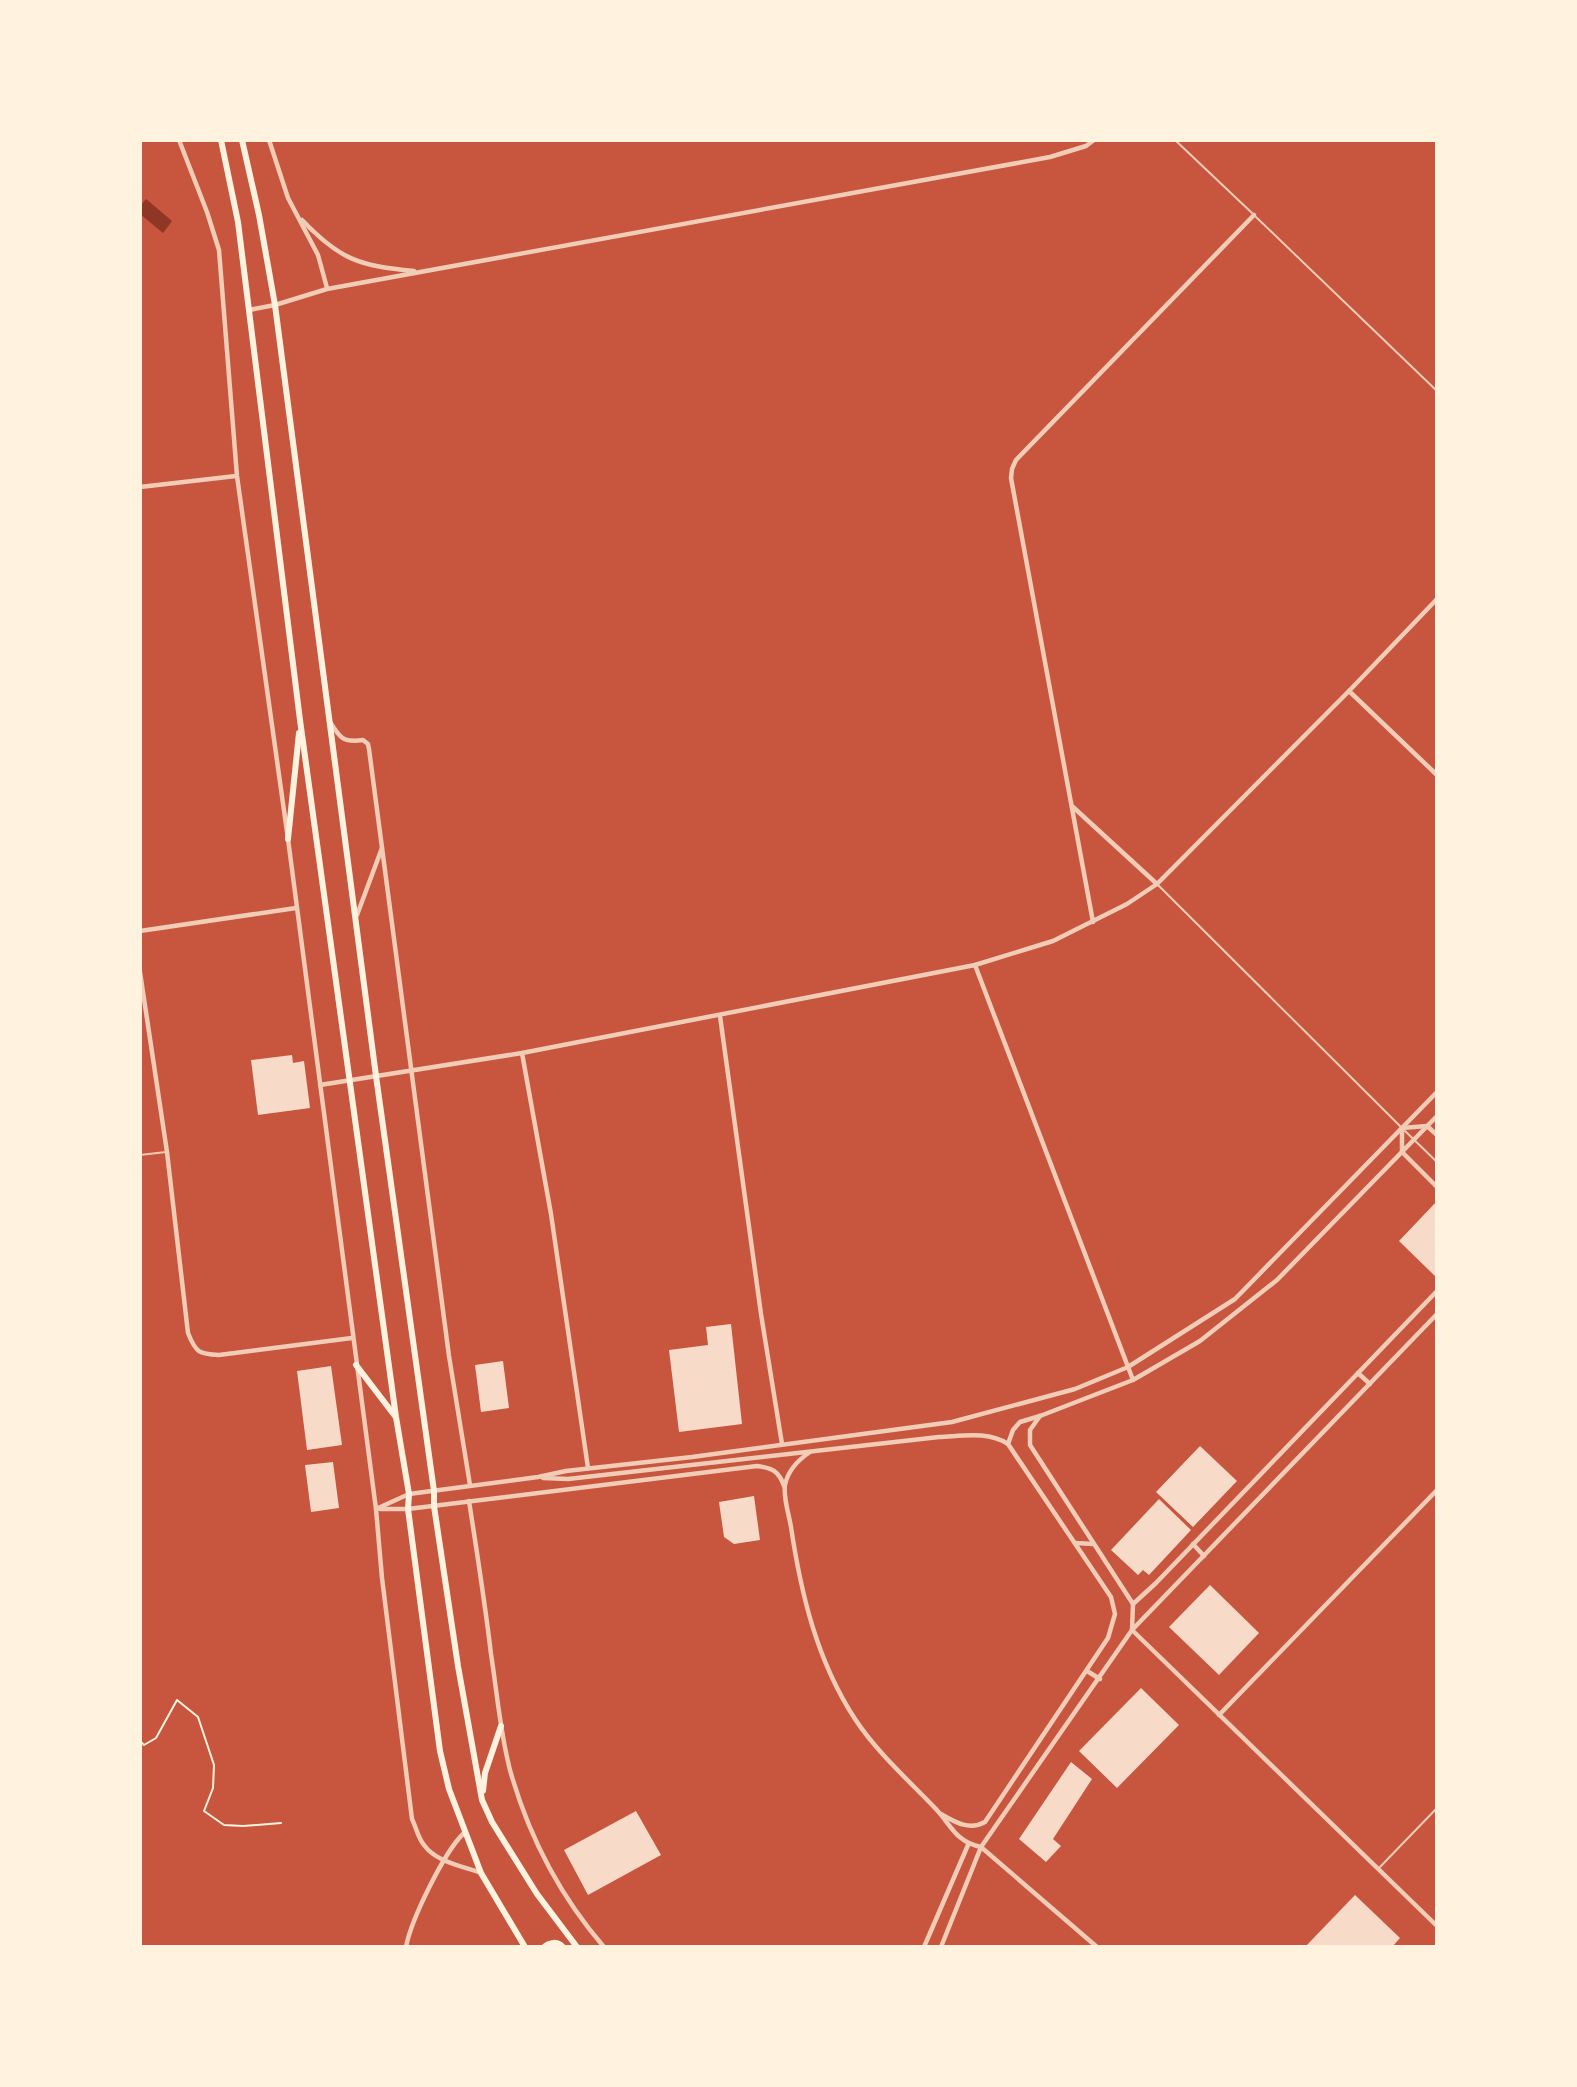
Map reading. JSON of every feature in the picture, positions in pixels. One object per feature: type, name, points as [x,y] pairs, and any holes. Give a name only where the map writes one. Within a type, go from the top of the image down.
[{"type":"main road","points":[[221,140],[237,222],[300,720],[396,1418],[409,1494],[408,1509],[440,1751],[449,1789],[481,1873],[525,1947]]},
{"type":"main road","points":[[242,140],[275,305],[376,1076],[435,1491],[434,1506],[482,1800],[492,1822],[537,1894],[577,1947]]},
{"type":"main road","points":[[288,839],[300,720]]},
{"type":"main road","points":[[356,1365],[396,1418]]},
{"type":"main road","points":[[482,1800],[485,1773],[501,1726]]},
{"type":"main road","points":[[544,1947],[549,1943],[556,1943],[563,1947]]},
{"type":"street","points":[[179,140],[219,250],[237,476],[288,839],[376,1509],[412,1819],[422,1844],[432,1853],[481,1873]]},
{"type":"street","points":[[269,140],[288,198],[318,255],[327,289]]},
{"type":"street","points":[[248,310],[275,305],[327,289],[421,271],[1050,157],[1086,146],[1094,140]]},
{"type":"street","points":[[297,214],[336,252],[383,268],[421,271]]},
{"type":"street","points":[[1093,922],[1011,478],[1012,469],[1017,460],[1254,215]]},
{"type":"street","points":[[140,487],[237,476]]},
{"type":"street","points":[[320,1085],[522,1054],[720,1016],[975,965],[1053,942],[1127,904],[1157,884],[1437,599]]},
{"type":"street","points":[[1349,691],[1437,775]]},
{"type":"street","points":[[330,721],[343,740],[363,740],[368,744],[449,1356],[470,1485]]},
{"type":"street","points":[[1073,807],[1157,884]]},
{"type":"street","points":[[355,918],[382,847]]},
{"type":"street","points":[[140,931],[296,908]]},
{"type":"street","points":[[975,965],[1133,1380]]},
{"type":"street","points":[[140,972],[167,1152],[186,1322],[193,1347],[202,1354],[219,1355],[352,1338]]},
{"type":"street","points":[[720,1016],[761,1314],[782,1444]]},
{"type":"street","points":[[522,1054],[551,1214],[588,1468]]},
{"type":"street","points":[[538,1478],[588,1468],[692,1457],[952,1422],[1075,1389],[1128,1367],[1235,1299],[1437,1092]]},
{"type":"street","points":[[1009,1444],[1013,1430],[1020,1422],[1133,1380],[1200,1341],[1277,1280],[1437,1116]]},
{"type":"street","points":[[1402,1128],[1427,1126],[1437,1135]]},
{"type":"street","points":[[1402,1128],[1402,1152],[1437,1187]]},
{"type":"street","points":[[1133,1604],[1437,1291]]},
{"type":"street","points":[[941,1947],[981,1847],[1132,1630],[1437,1314]]},
{"type":"street","points":[[1358,1373],[1370,1384]]},
{"type":"street","points":[[1040,1416],[1030,1430],[1030,1445],[1133,1604],[1132,1630],[1437,1926]]},
{"type":"street","points":[[376,1509],[409,1494],[470,1485],[538,1478],[569,1479],[902,1440],[975,1435],[997,1437],[1009,1444],[1111,1597],[1115,1614],[1108,1638],[985,1822],[977,1827],[967,1826],[941,1814]]},
{"type":"street","points":[[785,1486],[793,1466],[811,1451]]},
{"type":"street","points":[[376,1509],[408,1509],[757,1466],[771,1468],[780,1475],[785,1486],[797,1570],[819,1648],[855,1719],[958,1836],[968,1844],[981,1847],[1097,1947]]},
{"type":"street","points":[[1219,1715],[1437,1490]]},
{"type":"street","points":[[469,1501],[509,1768],[522,1807],[544,1857],[567,1898],[604,1947]]},
{"type":"street","points":[[1074,1543],[1095,1544]]},
{"type":"street","points":[[1194,1544],[1205,1556]]},
{"type":"street","points":[[1087,1671],[1100,1679]]},
{"type":"street","points":[[406,1947],[417,1914],[445,1860],[464,1833]]},
{"type":"street","points":[[924,1947],[968,1844]]},
{"type":"lane","points":[[1175,140],[1437,391]]},
{"type":"lane","points":[[1157,884],[1437,1161]]},
{"type":"lane","points":[[140,1155],[167,1152]]},
{"type":"lane","points":[[1379,1869],[1437,1808]]},
{"type":"path","points":[[140,1741],[144,1745],[156,1738],[177,1700],[198,1717],[214,1765],[213,1788],[204,1811],[224,1825],[281,1823]]},
{"type":"shaded area","points":[[146,199],[172,221],[163,233],[140,214],[140,206]]},
{"type":"building","points":[[292,1055],[293,1063],[304,1061],[310,1108],[258,1115],[251,1060]]},
{"type":"building","points":[[1437,1201],[1437,1278],[1399,1241]]},
{"type":"building","points":[[731,1324],[742,1424],[679,1432],[669,1350],[708,1345],[706,1327]]},
{"type":"building","points":[[503,1361],[509,1408],[481,1412],[475,1365]]},
{"type":"building","points":[[331,1366],[342,1445],[307,1450],[297,1371]]},
{"type":"building","points":[[1200,1446],[1237,1481],[1193,1527],[1156,1492]]},
{"type":"building","points":[[333,1462],[339,1508],[311,1512],[305,1465]]},
{"type":"building","points":[[754,1496],[760,1540],[734,1544],[724,1537],[719,1502]]},
{"type":"building","points":[[1159,1499],[1191,1530],[1149,1575],[1143,1570],[1138,1575],[1111,1550]]},
{"type":"building","points":[[1210,1585],[1259,1633],[1219,1675],[1169,1627]]},
{"type":"building","points":[[1141,1688],[1179,1725],[1117,1788],[1079,1751]]},
{"type":"building","points":[[1071,1762],[1092,1779],[1053,1839],[1061,1846],[1046,1862],[1019,1839]]},
{"type":"building","points":[[636,1811],[661,1855],[588,1895],[564,1850]]},
{"type":"building","points":[[1355,1895],[1400,1938],[1392,1947],[1305,1947]]}]
